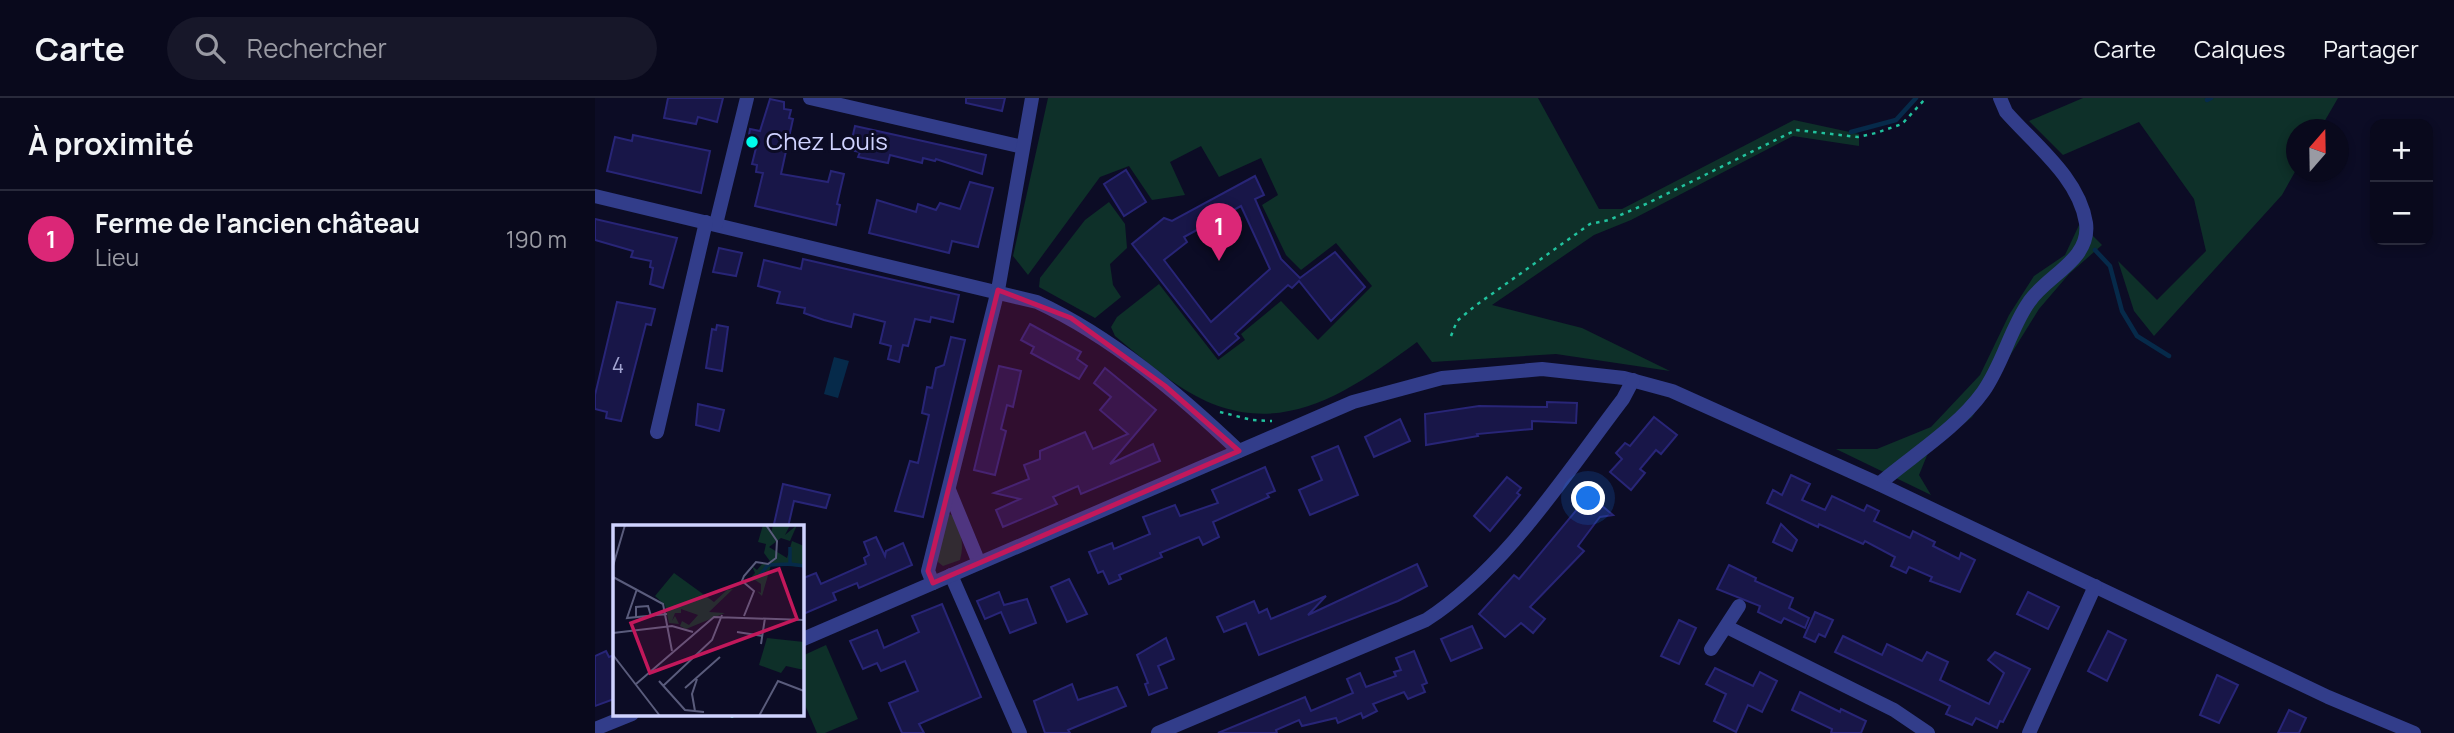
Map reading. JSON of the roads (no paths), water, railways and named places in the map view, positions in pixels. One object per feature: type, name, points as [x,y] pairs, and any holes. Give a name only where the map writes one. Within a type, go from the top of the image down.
[{"type":"street","points":[[657,432],[711,223],[747,98]]},
{"type":"street","points":[[810,98],[835,101],[1023,147]]},
{"type":"street","points":[[933,583],[928,571],[998,290],[1032,98]]},
{"type":"street","points":[[1879,484],[1955,421],[1982,393],[2029,301],[2085,244],[2086,226],[2082,206],[2073,188],[2006,112],[2000,98]]},
{"type":"street","points":[[595,196],[998,290],[1037,302],[1071,318],[1165,386],[1239,451]]},
{"type":"street","points":[[803,639],[1353,402],[1443,378],[1542,369],[1633,380],[1672,391],[1879,484],[2328,696],[2414,733]]},
{"type":"street","points":[[1158,733],[1426,620],[1458,600],[1487,573],[1623,400],[1633,380]]},
{"type":"street","points":[[949,490],[979,563]]},
{"type":"street","points":[[951,575],[1020,733]]},
{"type":"street","points":[[2029,733],[2095,586]]},
{"type":"street","points":[[1711,649],[1739,606]]},
{"type":"street","points":[[1727,627],[1894,710],[1928,733]]},
{"type":"street","points":[[595,729],[627,716]]},
{"type":"water","points":[[834,357],[849,361],[838,398],[824,394]]},
{"type":"waterway","points":[[1851,132],[1896,120],[1916,98]]},
{"type":"waterway","points":[[2207,100],[2211,98]]},
{"type":"waterway","points":[[2095,250],[2110,266],[2122,311],[2137,336],[2169,356]]},
{"type":"place","name":"Chez Louis","points":[[752,142]]},
{"type":"place","name":"Ferme de l'ancien château","points":[[1219,261]]}]
